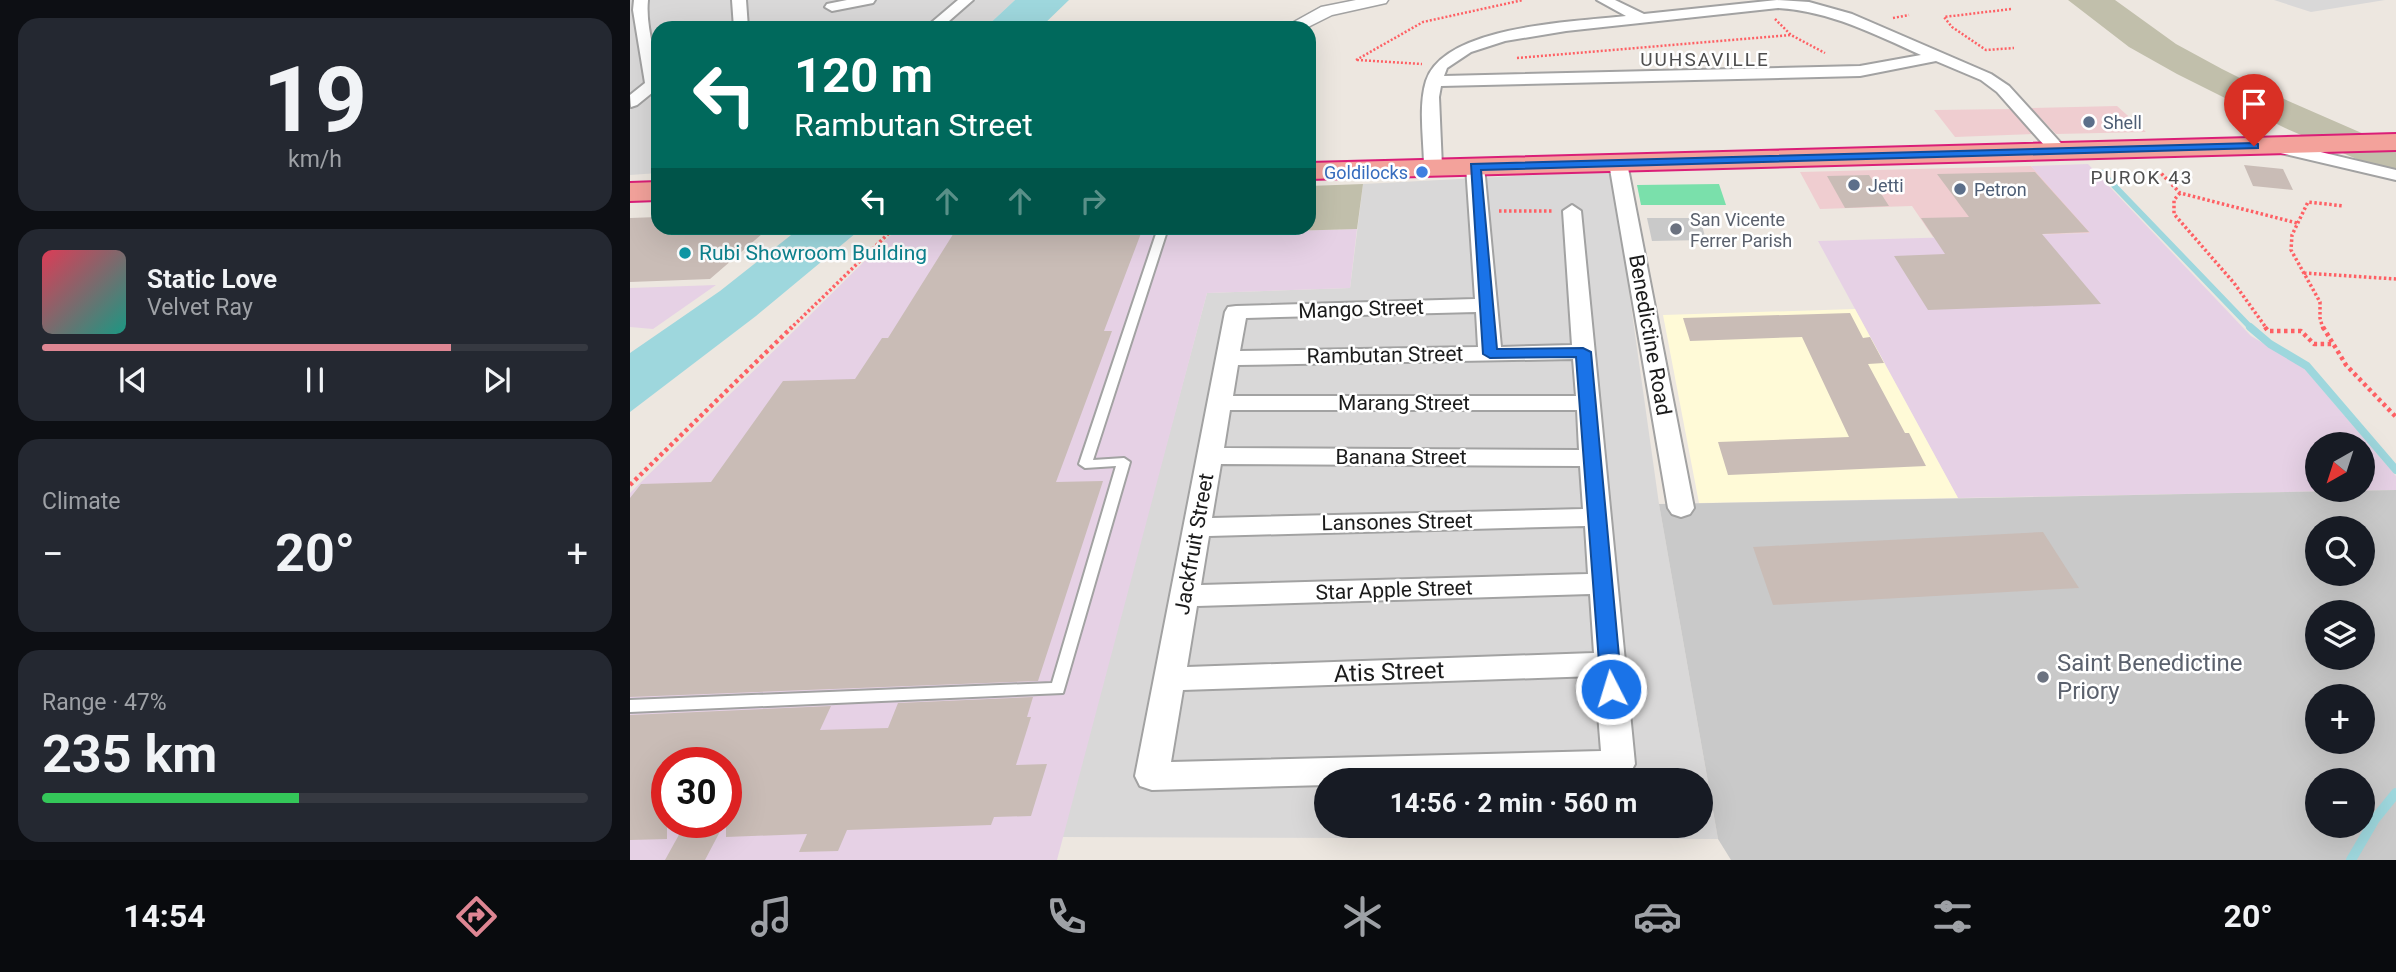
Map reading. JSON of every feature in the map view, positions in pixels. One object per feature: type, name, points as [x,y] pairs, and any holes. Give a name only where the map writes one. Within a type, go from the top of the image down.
[{"type":"highway","points":[[1316,170],[2394,143]]},
{"type":"highway","points":[[630,191],[651,191]]},
{"type":"street","points":[[640,0],[651,64]]},
{"type":"street","points":[[738,0],[740,21]]},
{"type":"street","points":[[833,8],[868,0]]},
{"type":"street","points":[[940,21],[966,0]]},
{"type":"street","points":[[1306,21],[1327,11],[1380,0]]},
{"type":"street","points":[[1604,0],[1639,17]]},
{"type":"street","points":[[1433,167],[1431,97],[1437,73],[1457,53],[1489,40],[1639,17],[1765,4],[1794,4],[1834,13],[1995,83],[2059,151]]},
{"type":"street","points":[[1437,73],[1535,78],[1860,71],[1937,56]]},
{"type":"street","points":[[631,102],[651,87]]},
{"type":"street","points":[[2340,143],[2376,166],[2396,174]]},
{"type":"street","points":[[2270,145],[2396,174]]},
{"type":"street","name":"Benedictine Road","points":[[1618,163],[1681,508]]},
{"type":"street","points":[[1475,166],[1490,354]]},
{"type":"street","points":[[1572,211],[1609,664]]},
{"type":"street","name":"Mango Street","points":[[1236,312],[1486,305]]},
{"type":"street","name":"Jackfruit Street","points":[[1236,312],[1152,776],[1618,764],[1609,664]]},
{"type":"street","name":"Rambutan Street","points":[[1228,358],[1583,352]]},
{"type":"street","name":"Marang Street","points":[[1220,402],[1588,403]]},
{"type":"street","name":"Banana Street","points":[[1210,456],[1592,458]]},
{"type":"street","name":"Lansones Street","points":[[1197,527],[1597,517]]},
{"type":"street","name":"Star Apple Street","points":[[1185,596],[1603,584]]},
{"type":"street","name":"Atis Street","points":[[1170,679],[1609,664]]},
{"type":"lane","points":[[630,706],[1058,689],[1124,462],[1085,464],[1161,235]]},
{"type":"path","points":[[1437,73],[1356,60],[1423,22],[1523,0]]},
{"type":"path","points":[[1765,4],[1775,20],[1791,35],[1860,71]]},
{"type":"path","points":[[2011,9],[1944,17],[1952,27],[1986,50],[2014,48]]},
{"type":"path","points":[[1535,78],[1517,58],[1791,35]]},
{"type":"path","points":[[2297,223],[2180,193],[2172,207],[2178,219],[2235,283],[2268,331],[2301,331],[2314,344],[2332,344]]},
{"type":"path","points":[[2344,206],[2308,202],[2297,223],[2290,249],[2293,260],[2319,297],[2319,322],[2332,344],[2359,382],[2396,417]]},
{"type":"path","points":[[1479,211],[1572,211]]},
{"type":"path","points":[[630,485],[887,235]]},
{"type":"path","points":[[2303,273],[2396,279]]},
{"type":"shaded area","points":[[630,0],[1015,0],[992,21],[651,21],[651,174],[630,175]]},
{"type":"shaded area","points":[[2068,0],[2115,0],[2176,44],[2222,69],[2396,148],[2396,176],[2285,128],[2177,74],[2129,47]]},
{"type":"shaded area","points":[[2274,0],[2385,0],[2311,12]]},
{"type":"shaded area","points":[[2117,106],[2146,132],[2056,134],[2031,108]]},
{"type":"shaded area","points":[[2011,109],[2035,134],[1955,137],[1934,110]]},
{"type":"shaded area","points":[[2088,164],[2251,336],[2303,367],[2358,432],[2305,432],[2305,492],[1958,498],[1818,241],[2090,233],[2031,166]]},
{"type":"shaded area","points":[[2031,166],[2091,233],[1933,237],[1912,206],[1820,209],[1800,172]]},
{"type":"shaded area","points":[[1612,171],[1659,504],[1705,768],[1314,768],[1314,838],[1061,837],[1207,293],[1350,288],[1363,184]]},
{"type":"shaded area","points":[[1363,184],[1357,229],[1316,230],[1316,186]]},
{"type":"shaded area","name":"San Vicente Ferrer Parish","points":[[1647,218],[1700,218],[1706,240],[1652,241]]},
{"type":"shaded area","points":[[1357,229],[1350,288],[1207,293],[1057,860],[630,860],[630,493],[891,235],[1316,235],[1316,230]]},
{"type":"shaded area","points":[[716,285],[653,329],[630,327],[630,288]]},
{"type":"shaded area","points":[[1855,309],[1958,498],[1699,503],[1663,315]]},
{"type":"shaded area","points":[[2375,451],[2396,476],[2396,490],[2375,490]]},
{"type":"shaded area","name":"Saint Benedictine Priory","points":[[2375,490],[2396,490],[2396,860],[1731,860],[1718,839],[1713,811],[1713,768],[1705,768],[1659,504],[2305,492],[2305,502],[2375,502]]},
{"type":"shaded area","points":[[1713,811],[1718,839],[1390,838],[1713,838]]},
{"type":"green space","points":[[1719,184],[1726,205],[1641,205],[1637,185]]},
{"type":"water","points":[[1015,0],[1069,0],[1047,21],[992,21]]},
{"type":"water","points":[[791,235],[854,235],[756,316],[630,412],[630,353],[720,291]]},
{"type":"building","points":[[2244,165],[2283,169],[2293,190],[2253,186]]},
{"type":"building","points":[[2035,172],[2089,232],[2042,234],[2101,304],[1928,310],[1894,256],[1945,254],[1921,218],[1969,217],[1937,174]]},
{"type":"building","name":"Jetti","points":[[1869,175],[1889,206],[1845,208],[1827,176]]},
{"type":"building","name":"Rubi Showroom Building","points":[[651,217],[651,235],[761,235],[710,279],[630,282],[630,218]]},
{"type":"building","points":[[953,235],[1140,235],[1104,331],[1112,331],[1056,482],[1103,481],[1038,681],[630,697],[630,498],[641,484],[711,482],[783,381],[855,379],[882,338],[888,338]]},
{"type":"building","points":[[1850,313],[1863,338],[1870,337],[1884,363],[1868,364],[1926,466],[1728,475],[1718,442],[1849,437],[1802,337],[1690,341],[1683,318]]},
{"type":"building","points":[[2043,532],[2079,588],[1773,605],[1753,547]]},
{"type":"building","points":[[1033,697],[1027,717],[1031,717],[1016,765],[1047,764],[1031,816],[994,817],[991,825],[847,830],[838,851],[799,852],[807,834],[742,836],[742,747],[651,747],[651,838],[667,839],[630,840],[630,715],[831,706],[820,730],[888,728],[898,703]]},
{"type":"building","points":[[677,838],[717,838],[705,860],[665,860]]},
{"type":"waterway","points":[[2102,173],[2250,327]]},
{"type":"waterway","points":[[2250,327],[2270,344],[2307,366],[2396,470]]},
{"type":"waterway","points":[[2351,860],[2375,819],[2396,793]]},
{"type":"place","name":"Shell","points":[[2089,122]]},
{"type":"place","name":"Goldilocks","points":[[1422,172]]},
{"type":"place","name":"Jetti","points":[[1854,185]]},
{"type":"place","name":"Petron","points":[[1960,189]]},
{"type":"place","name":"San Vicente Ferrer Parish","points":[[1676,229]]},
{"type":"place","name":"Rubi Showroom Building","points":[[685,253]]},
{"type":"place","name":"Saint Benedictine Priory","points":[[2043,677]]},
{"type":"district","name":"UUHSAVILLE","points":[[1705,59]]},
{"type":"district","name":"PUROK 43","points":[[2142,177]]},
{"type":"route","points":[[1611,689],[1583,352],[1490,354],[1475,166],[2254,146]]}]
